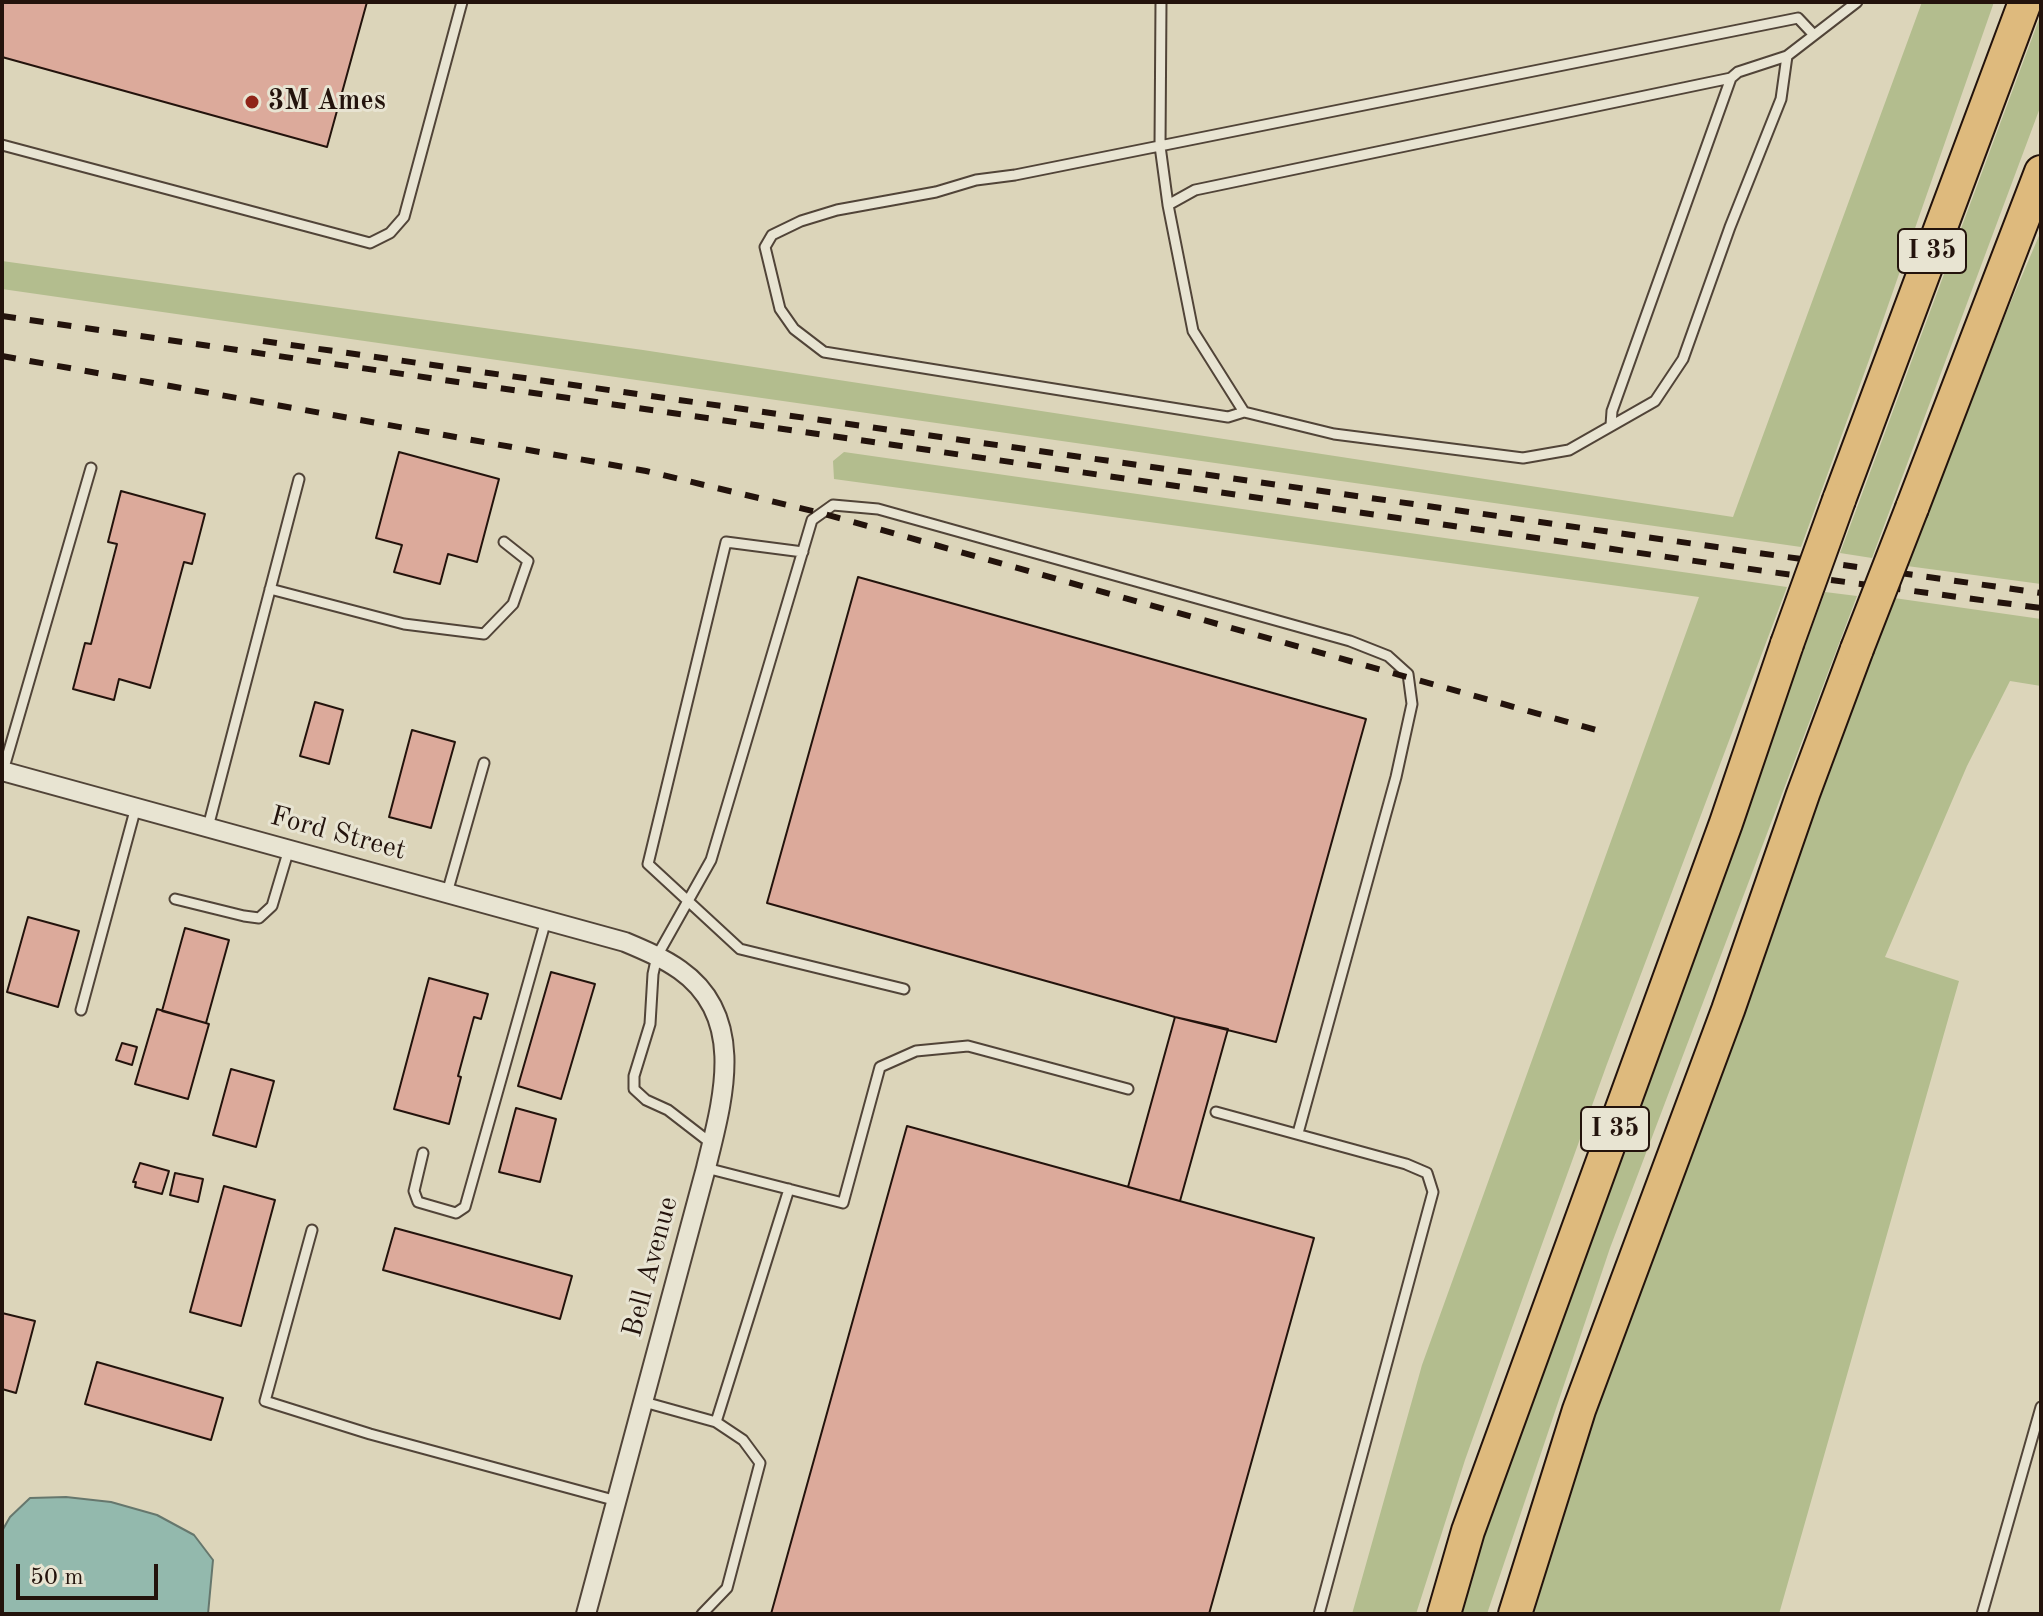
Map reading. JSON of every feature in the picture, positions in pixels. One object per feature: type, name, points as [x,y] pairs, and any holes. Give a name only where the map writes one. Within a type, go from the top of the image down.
[{"type":"highway","points":[[1957,184],[2013,2]]},
{"type":"highway","name":"I 35","points":[[1444,1614],[1468,1531],[1726,823],[1787,644],[2025,2]]},
{"type":"highway","name":"I 35","points":[[1515,1614],[1579,1410],[1728,1010],[1803,794],[2041,172]]},
{"type":"highway","points":[[2010,255],[2041,193]]},
{"type":"street","name":"Ford Street","points":[[2,771],[625,942],[657,956]]},
{"type":"street","name":"Bell Avenue","points":[[586,1614],[724,1095],[726,1062],[722,1031],[712,1007],[699,987],[657,956]]},
{"type":"lane","points":[[2,145],[370,243],[390,233],[404,217],[462,2]]},
{"type":"lane","points":[[1161,2],[1160,146],[1168,205],[1193,331],[1244,412]]},
{"type":"lane","points":[[1168,205],[1195,190],[1731,78],[1738,72],[1787,56],[1857,2]]},
{"type":"lane","points":[[1787,56],[1781,99],[1730,227],[1683,359],[1655,401],[1569,450],[1523,458],[1334,434],[1244,412],[1228,417],[824,352],[794,329],[780,309],[765,247],[772,235],[801,221],[837,210],[936,192],[976,180],[1015,175],[1798,18],[1814,35]]},
{"type":"lane","points":[[1611,425],[1612,411],[1731,78]]},
{"type":"lane","points":[[2,771],[91,468]]},
{"type":"lane","points":[[208,827],[299,479]]},
{"type":"lane","points":[[712,1144],[668,1110],[646,1100],[634,1089],[634,1076],[650,1024],[653,974],[657,956],[711,860],[812,520],[833,505],[878,509],[1350,641],[1388,656],[1408,674],[1412,704],[1396,777],[1298,1133]]},
{"type":"lane","points":[[270,589],[404,624],[484,634],[513,604],[528,561],[504,542]]},
{"type":"lane","points":[[803,552],[726,542],[648,864],[740,949],[904,989]]},
{"type":"lane","points":[[447,893],[484,763]]},
{"type":"lane","points":[[81,1010],[136,807]]},
{"type":"lane","points":[[175,899],[259,918],[272,906],[289,849]]},
{"type":"lane","points":[[423,1153],[414,1191],[418,1202],[456,1213],[465,1207],[546,920]]},
{"type":"lane","points":[[706,1168],[843,1203],[880,1067],[916,1051],[968,1046],[1128,1089]]},
{"type":"lane","points":[[1216,1112],[1406,1164],[1427,1173],[1433,1192],[1319,1614]]},
{"type":"lane","points":[[716,1422],[789,1189]]},
{"type":"lane","points":[[312,1230],[265,1401],[370,1434],[617,1501]]},
{"type":"lane","points":[[644,1402],[716,1422],[743,1440],[760,1463],[727,1588],[702,1614]]},
{"type":"lane","points":[[1982,1614],[2041,1407]]},
{"type":"green space","points":[[1922,2],[1994,2],[1801,547],[2,289],[2,261],[643,350],[1733,517]]},
{"type":"green space","points":[[2041,14],[2041,105],[1872,558],[1840,553]]},
{"type":"green space","points":[[2041,231],[2041,584],[1907,566],[2007,311]]},
{"type":"green space","points":[[844,452],[1787,587],[1607,1064],[1465,1460],[1416,1614],[1352,1614],[1422,1365],[1699,597],[834,479],[833,461]]},
{"type":"green space","points":[[1825,592],[1857,596],[1610,1248],[1487,1614],[1459,1614],[1475,1555]]},
{"type":"green space","points":[[1894,598],[2041,619],[2041,686],[2010,681],[1967,766],[1885,957],[1959,981],[1779,1614],[1528,1614],[1593,1416]]},
{"type":"water","points":[[66,1497],[111,1502],[157,1515],[194,1535],[213,1560],[208,1614],[2,1614],[2,1531],[10,1517],[30,1498]]},
{"type":"building","name":"3M Ames","points":[[2,2],[367,2],[327,147],[2,57]]},
{"type":"building","points":[[399,452],[499,479],[477,562],[448,554],[440,584],[394,572],[402,545],[376,538]]},
{"type":"building","points":[[121,491],[205,514],[192,564],[184,562],[150,688],[119,679],[114,700],[73,689],[85,643],[91,644],[117,544],[108,542]]},
{"type":"building","points":[[858,577],[1366,719],[1276,1042],[1175,1017],[767,903]]},
{"type":"building","points":[[315,702],[343,710],[329,764],[300,756]]},
{"type":"building","points":[[412,730],[455,742],[431,828],[389,817]]},
{"type":"building","points":[[28,917],[79,931],[58,1007],[7,992]]},
{"type":"building","points":[[185,928],[229,940],[206,1023],[162,1011]]},
{"type":"building","points":[[551,972],[595,984],[561,1099],[518,1086]]},
{"type":"building","points":[[429,978],[488,994],[481,1019],[474,1017],[449,1124],[394,1109]]},
{"type":"building","points":[[157,1009],[209,1024],[188,1099],[135,1084]]},
{"type":"building","points":[[1175,1017],[1228,1029],[1180,1201],[1128,1187]]},
{"type":"building","points":[[122,1043],[137,1047],[132,1065],[116,1060]]},
{"type":"building","points":[[231,1069],[274,1081],[256,1147],[213,1135]]},
{"type":"building","points":[[516,1108],[556,1119],[540,1182],[499,1172]]},
{"type":"building","points":[[907,1126],[1314,1238],[1209,1614],[771,1614]]},
{"type":"building","points":[[140,1163],[169,1171],[162,1194],[135,1187],[136,1182],[133,1182]]},
{"type":"building","points":[[175,1173],[203,1179],[198,1202],[170,1195]]},
{"type":"building","points":[[224,1186],[275,1200],[241,1326],[190,1312]]},
{"type":"building","points":[[395,1228],[572,1276],[560,1319],[383,1270]]},
{"type":"building","points":[[2,1313],[35,1321],[16,1393],[2,1389]]},
{"type":"building","points":[[97,1362],[223,1398],[211,1440],[85,1404]]},
{"type":"railway","points":[[2,316],[1771,572],[2041,608]]},
{"type":"railway","points":[[263,341],[2041,593]]},
{"type":"railway","points":[[2,356],[646,471],[821,513],[1607,733]]},
{"type":"place","name":"3M Ames","points":[[252,102]]}]
